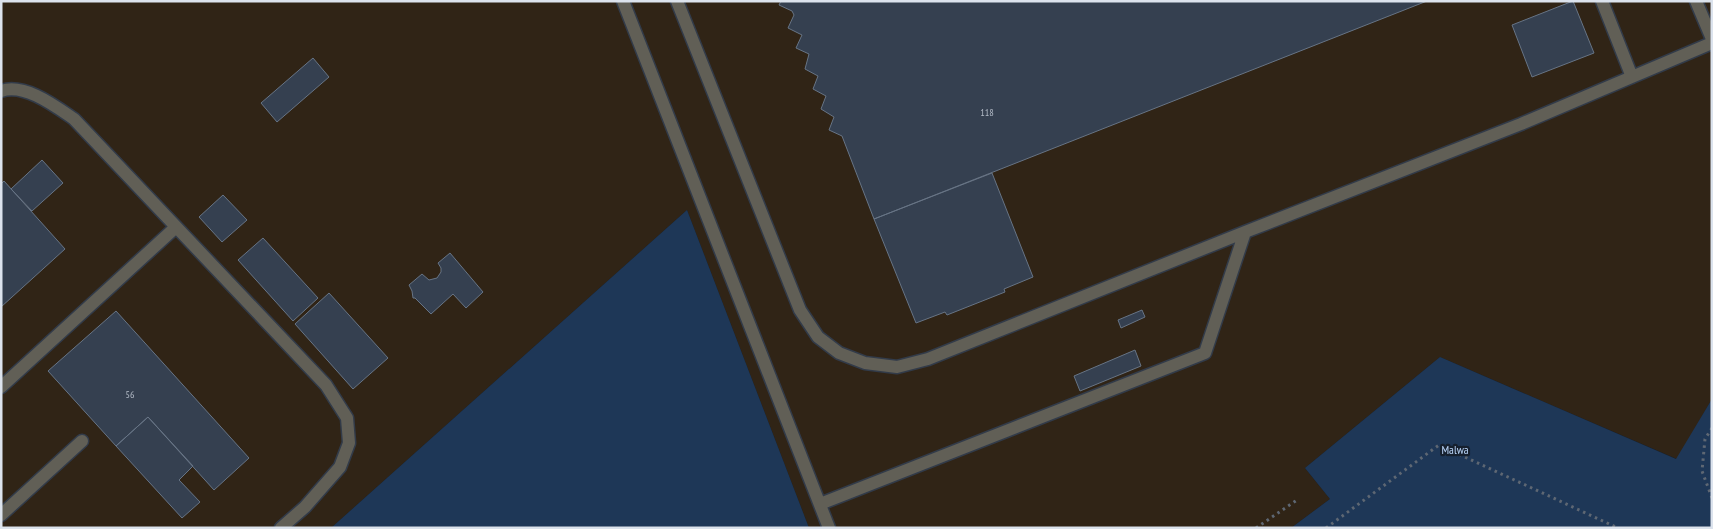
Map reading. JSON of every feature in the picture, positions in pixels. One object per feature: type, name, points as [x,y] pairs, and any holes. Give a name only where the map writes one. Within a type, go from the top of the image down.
[{"type":"lane","points":[[623,1],[829,528]]},
{"type":"lane","points":[[677,1],[800,310],[818,337],[839,353],[865,363],[897,367],[928,359],[1521,124],[1712,44]]},
{"type":"lane","points":[[1602,1],[1632,77]]},
{"type":"lane","points":[[1696,1],[1712,39]]},
{"type":"lane","points":[[1,91],[8,89],[42,96],[74,118],[326,385],[347,418],[349,443],[340,467],[305,507],[281,528]]},
{"type":"lane","points":[[1,387],[176,227]]},
{"type":"lane","points":[[820,504],[1204,353],[1245,232]]},
{"type":"lane","points":[[1,515],[82,441]]},
{"type":"path","points":[[1712,428],[1706,439],[1702,471],[1712,498]]},
{"type":"path","points":[[1326,528],[1439,445],[1618,528]]},
{"type":"path","points":[[1256,528],[1297,500]]},
{"type":"shaded area","points":[[1,1],[1712,1],[1712,399],[1677,459],[1440,357],[1305,468],[1330,499],[1291,528],[809,528],[687,210],[331,528],[1,528]]},
{"type":"green space","points":[[687,210],[809,528],[331,528]]},
{"type":"green space","name":"Malwa","points":[[1440,357],[1676,459],[1712,399],[1712,528],[1291,528],[1330,499],[1305,468]]},
{"type":"building","points":[[781,1],[1427,1],[874,219],[842,136],[829,130],[834,117],[821,109],[826,96],[813,89],[818,76],[805,69],[809,54],[796,48],[802,35],[788,28],[794,15],[792,11],[779,5]]},
{"type":"building","points":[[1573,1],[1594,53],[1532,77],[1512,25]]},
{"type":"building","points":[[313,58],[329,77],[277,122],[261,103]]},
{"type":"building","points":[[42,160],[63,183],[32,211],[11,189]]},
{"type":"building","points":[[992,173],[1033,277],[1004,289],[1005,292],[947,315],[945,312],[916,323],[874,219]]},
{"type":"building","points":[[4,181],[65,249],[1,307],[1,184]]},
{"type":"building","points":[[223,195],[247,220],[222,242],[199,217]]},
{"type":"building","points":[[263,238],[318,298],[293,321],[238,260]]},
{"type":"building","points":[[450,253],[483,292],[466,308],[453,294],[431,314],[413,298],[409,285],[422,274],[429,280],[437,278],[441,272],[438,263]]},
{"type":"building","points":[[329,293],[388,358],[353,389],[295,324]]},
{"type":"building","points":[[1142,310],[1145,317],[1121,328],[1118,320]]},
{"type":"building","points":[[116,311],[249,458],[214,490],[148,417],[116,446],[48,371]]},
{"type":"building","points":[[1135,350],[1141,366],[1080,391],[1074,376]]},
{"type":"building","points":[[148,417],[193,466],[179,480],[200,502],[182,518],[116,446]]}]
